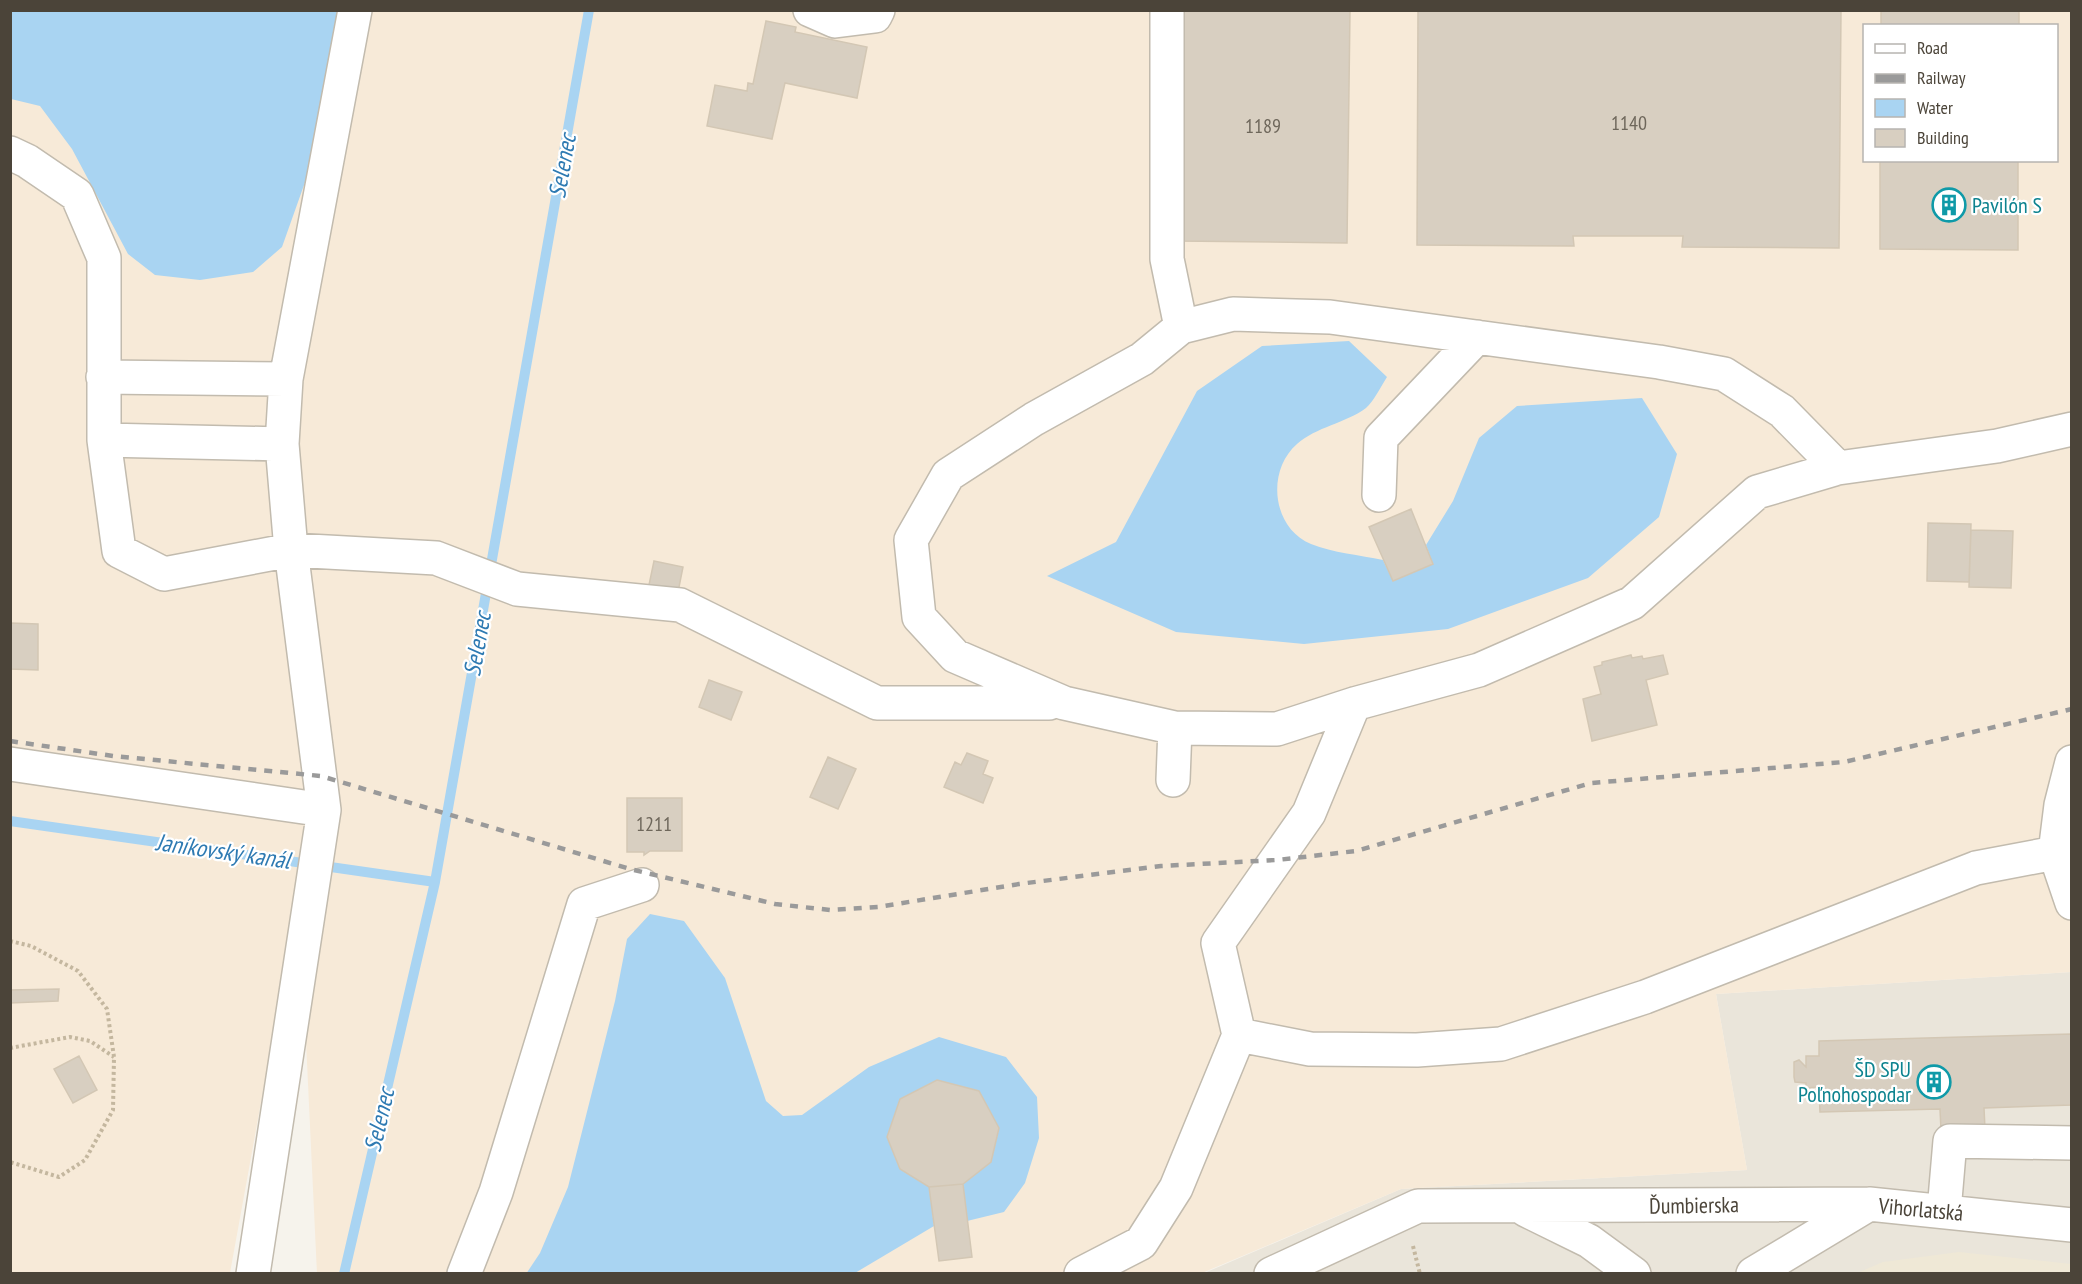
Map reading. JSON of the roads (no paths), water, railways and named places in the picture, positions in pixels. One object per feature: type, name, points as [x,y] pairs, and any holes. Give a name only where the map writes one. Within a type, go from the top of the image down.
[{"type":"street","points":[[253,1274],[324,810],[291,550],[282,444],[286,379],[355,10]]},
{"type":"street","points":[[810,10],[835,21],[874,16],[878,10]]},
{"type":"street","points":[[1167,10],[1167,259],[1181,327]]},
{"type":"street","points":[[10,153],[77,195],[104,258],[102,377],[104,440],[119,551],[164,574],[291,550],[436,558],[517,589],[680,605],[877,703],[1064,703]]},
{"type":"street","points":[[1838,468],[1782,411],[1724,374],[1659,362],[1330,317],[1233,314],[1181,327],[1142,359],[1034,419],[948,475],[911,540],[920,617],[955,656],[1064,703],[1175,728],[1277,729],[1354,704],[1479,670],[1632,603],[1757,492],[1838,468],[1997,446],[2072,429]]},
{"type":"street","points":[[1379,495],[1381,438],[1477,337]]},
{"type":"street","points":[[102,377],[286,379]]},
{"type":"street","points":[[104,440],[282,444]]},
{"type":"street","points":[[1081,1274],[1141,1243],[1176,1188],[1239,1035],[1218,943],[1309,813],[1354,704]]},
{"type":"street","points":[[1173,780],[1175,728]]},
{"type":"street","points":[[2072,762],[2061,805],[2055,853],[2072,903]]},
{"type":"street","points":[[10,764],[324,810]]},
{"type":"street","points":[[1239,1035],[1310,1049],[1417,1050],[1501,1044],[1646,998],[1976,868],[2055,853]]},
{"type":"street","points":[[464,1274],[496,1191],[584,904],[642,885]]},
{"type":"street","points":[[1944,1211],[1950,1141],[2072,1143]]},
{"type":"street","name":"Vihorlatská","points":[[1753,1274],[1869,1204],[2072,1226]]},
{"type":"street","name":"Ďumbierska","points":[[1271,1274],[1418,1206],[1869,1204]]},
{"type":"street","name":"Ďumbierska","points":[[1519,1207],[1589,1241],[1635,1274]]},
{"type":"water","points":[[11,11],[341,11],[320,140],[282,247],[253,272],[200,280],[155,275],[128,254],[72,149],[40,106],[11,99]]},
{"type":"water","points":[[1349,341],[1387,377],[1366,408],[1313,433],[1297,444],[1287,455],[1278,483],[1281,512],[1288,525],[1298,536],[1311,544],[1337,552],[1383,560],[1393,581],[1433,564],[1426,545],[1453,501],[1479,438],[1517,406],[1642,398],[1677,454],[1659,517],[1588,578],[1448,629],[1304,644],[1176,632],[1047,576],[1116,542],[1197,391],[1262,346]]},
{"type":"water","points":[[650,914],[684,921],[725,978],[766,1101],[783,1116],[802,1115],[869,1067],[939,1037],[1006,1057],[1037,1097],[1039,1138],[1025,1183],[1004,1212],[967,1221],[963,1184],[991,1162],[999,1129],[979,1091],[937,1080],[901,1099],[887,1137],[900,1169],[929,1187],[934,1226],[855,1273],[526,1274],[540,1253],[568,1187],[615,1001],[627,939]]},
{"type":"waterway","name":"Selenec","points":[[344,1274],[435,882],[589,10]]},
{"type":"waterway","name":"Janíkovský kanál","points":[[10,821],[435,882]]},
{"type":"railway","points":[[10,741],[113,756],[321,776],[630,869],[775,904],[830,910],[878,907],[1019,884],[1161,866],[1277,860],[1356,851],[1591,783],[1844,762],[2072,709]]},
{"type":"place","name":"Pavilón S","points":[[1949,205]]},
{"type":"place","name":"ŠD SPU Poľnohospodar","points":[[1934,1082]]}]
